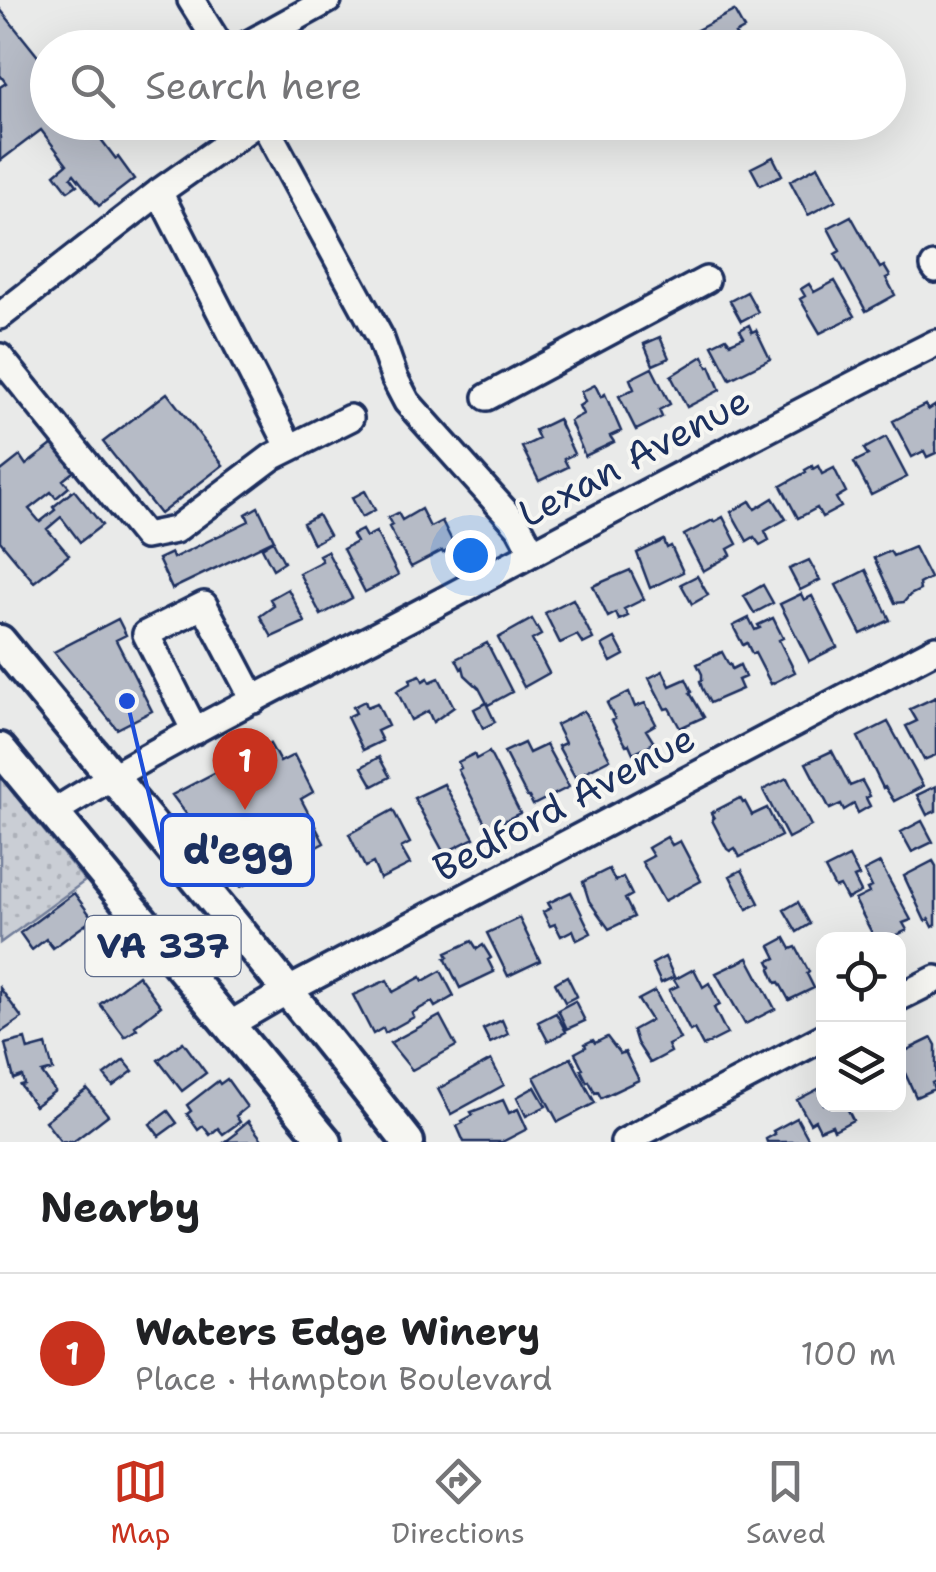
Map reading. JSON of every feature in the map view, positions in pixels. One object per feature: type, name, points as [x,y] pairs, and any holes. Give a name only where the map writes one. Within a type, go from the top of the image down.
[{"type":"main road","name":"VA 337","points":[[0,641],[289,990],[408,1142]]},
{"type":"main road","name":"VA 337","points":[[0,749],[326,1142]]},
{"type":"street","points":[[190,0],[209,30]]},
{"type":"street","points":[[274,30],[328,0]]},
{"type":"street","points":[[0,316],[159,192],[234,140]]},
{"type":"street","points":[[270,140],[380,338],[407,402],[519,527],[533,553]]},
{"type":"street","points":[[159,192],[290,448]]},
{"type":"street","points":[[486,397],[706,280]]},
{"type":"street","name":"Lexan Avenue","points":[[52,813],[111,776],[936,343]]},
{"type":"street","points":[[0,357],[145,536],[176,530],[272,457],[350,418]]},
{"type":"street","points":[[195,732],[146,634],[204,604],[254,700]]},
{"type":"street","name":"Bedford Avenue","points":[[229,1025],[936,649]]},
{"type":"street","points":[[906,994],[936,978]]},
{"type":"street","points":[[624,1142],[816,1042]]},
{"type":"shaded area","points":[[0,777],[85,881],[0,943]]},
{"type":"building","points":[[0,9],[30,46],[30,138],[0,161],[0,87],[6,83],[0,75]]},
{"type":"building","points":[[734,11],[744,29],[742,30],[697,30]]},
{"type":"building","points":[[49,140],[102,140],[134,179],[99,206],[74,174],[71,177],[77,185],[68,191],[55,174],[67,164]]},
{"type":"building","points":[[773,157],[782,175],[760,185],[751,168]]},
{"type":"building","points":[[818,166],[836,200],[808,215],[790,181]]},
{"type":"building","points":[[851,216],[880,268],[884,266],[890,276],[886,278],[895,295],[866,311],[835,254],[840,251],[828,228]]},
{"type":"building","points":[[835,281],[855,316],[820,333],[800,299],[805,296],[801,289],[809,284],[814,292]]},
{"type":"building","points":[[747,292],[758,312],[741,321],[730,301]]},
{"type":"building","points":[[749,325],[752,332],[756,330],[770,359],[730,379],[712,345],[726,338],[730,343],[744,337],[740,330]]},
{"type":"building","points":[[660,337],[669,358],[653,365],[644,344]]},
{"type":"building","points":[[703,356],[720,390],[687,407],[671,376]]},
{"type":"building","points":[[652,368],[670,404],[659,410],[662,417],[636,430],[619,396],[634,389],[630,379]]},
{"type":"building","points":[[595,385],[601,397],[605,394],[621,431],[610,436],[614,442],[585,456],[570,421],[583,414],[579,406],[585,402],[581,392]]},
{"type":"building","points":[[167,393],[223,465],[160,514],[103,442]]},
{"type":"building","points":[[925,405],[928,410],[936,405],[936,453],[927,457],[924,451],[912,457],[893,421]]},
{"type":"building","points":[[558,419],[574,454],[564,459],[568,467],[539,481],[522,447],[539,439],[535,430]]},
{"type":"building","points":[[886,437],[907,477],[871,495],[854,462],[868,455],[864,449]]},
{"type":"building","points":[[57,441],[78,468],[63,480],[69,487],[56,498],[51,492],[29,509],[40,522],[74,490],[102,525],[80,542],[61,517],[47,529],[69,555],[34,582],[0,541],[0,469],[20,456],[26,465]]},
{"type":"building","points":[[818,466],[822,474],[834,468],[846,492],[836,498],[841,507],[822,517],[817,508],[798,518],[781,486]]},
{"type":"building","points":[[365,491],[375,510],[362,517],[352,498]]},
{"type":"building","points":[[773,498],[786,519],[765,531],[769,540],[760,545],[754,537],[747,541],[731,512],[750,501],[755,509]]},
{"type":"building","points":[[258,507],[274,540],[172,589],[158,559],[171,553],[173,558],[249,521],[246,514]]},
{"type":"building","points":[[421,509],[430,527],[442,521],[455,547],[411,567],[388,518],[398,513],[402,520]]},
{"type":"building","points":[[318,515],[329,535],[313,544],[303,523]]},
{"type":"building","points":[[723,517],[737,544],[728,549],[731,555],[703,571],[684,535]]},
{"type":"building","points":[[362,530],[366,537],[376,532],[398,575],[365,592],[343,549],[356,542],[352,535]]},
{"type":"building","points":[[664,540],[683,572],[650,588],[637,553]]},
{"type":"building","points":[[273,541],[284,562],[273,569],[262,548]]},
{"type":"building","points":[[914,547],[930,578],[919,584],[920,590],[904,602],[895,603],[874,558],[890,551],[893,556]]},
{"type":"building","points":[[327,551],[352,598],[321,615],[299,573],[322,561],[319,555]]},
{"type":"building","points":[[809,560],[820,580],[800,590],[789,569]]},
{"type":"building","points":[[630,570],[644,599],[624,609],[628,616],[619,620],[616,613],[608,617],[593,586]]},
{"type":"building","points":[[866,570],[890,620],[861,634],[836,585]]},
{"type":"building","points":[[697,576],[708,595],[692,604],[681,584]]},
{"type":"building","points":[[763,585],[773,603],[754,613],[744,596]]},
{"type":"building","points":[[288,589],[305,622],[272,637],[260,616],[274,606],[270,599]]},
{"type":"building","points":[[801,594],[804,600],[812,596],[837,647],[809,661],[780,604]]},
{"type":"building","points":[[573,599],[593,639],[583,644],[577,635],[560,643],[545,613]]},
{"type":"building","points":[[749,618],[755,630],[773,618],[795,672],[771,684],[755,653],[747,643],[743,645],[733,626]]},
{"type":"building","points":[[118,619],[126,635],[116,640],[152,711],[117,729],[54,652]]},
{"type":"building","points":[[532,619],[541,635],[532,640],[549,673],[524,687],[498,638]]},
{"type":"building","points":[[615,638],[624,655],[611,662],[602,645]]},
{"type":"building","points":[[487,643],[512,692],[488,705],[456,659]]},
{"type":"building","points":[[722,652],[732,669],[740,665],[745,677],[738,680],[742,689],[710,703],[697,664]]},
{"type":"building","points":[[663,671],[670,686],[686,679],[704,717],[680,728],[649,678]]},
{"type":"building","points":[[420,675],[423,681],[439,678],[454,707],[433,722],[428,711],[411,720],[397,691]]},
{"type":"building","points":[[629,692],[635,707],[645,703],[656,724],[646,730],[654,743],[633,753],[612,720],[615,719],[607,703]]},
{"type":"building","points":[[936,697],[936,755],[924,760],[906,726],[917,721],[910,709]]},
{"type":"building","points":[[365,701],[367,707],[377,703],[388,726],[377,731],[382,741],[363,750],[347,717],[356,713],[353,707]]},
{"type":"building","points":[[486,703],[495,722],[483,728],[474,709]]},
{"type":"building","points":[[584,711],[610,759],[575,777],[558,746],[565,743],[556,725]]},
{"type":"building","points":[[888,722],[923,786],[894,801],[883,788],[858,737]]},
{"type":"building","points":[[524,743],[529,753],[546,745],[569,787],[533,805],[504,752]]},
{"type":"building","points":[[270,744],[280,762],[294,755],[313,792],[301,799],[324,843],[241,887],[172,795]]},
{"type":"building","points":[[832,751],[850,786],[862,781],[870,796],[866,798],[870,806],[858,813],[854,804],[844,810],[841,804],[830,809],[806,763]]},
{"type":"building","points":[[489,752],[520,813],[488,829],[458,770],[458,762]]},
{"type":"building","points":[[379,757],[390,777],[373,786],[362,767]]},
{"type":"building","points":[[787,778],[811,826],[788,838],[763,790]]},
{"type":"building","points":[[444,784],[474,838],[444,853],[414,798]]},
{"type":"building","points":[[936,786],[936,811],[927,815],[917,795]]},
{"type":"building","points":[[740,798],[752,815],[767,808],[781,836],[740,857],[735,848],[727,849],[711,813]]},
{"type":"building","points":[[393,810],[410,843],[401,848],[410,864],[380,879],[373,863],[365,867],[349,834]]},
{"type":"building","points":[[922,821],[933,842],[912,852],[901,832]]},
{"type":"building","points":[[667,837],[672,845],[680,841],[701,881],[664,901],[642,862],[653,856],[648,848]]},
{"type":"building","points":[[849,857],[859,876],[854,878],[861,892],[847,899],[840,886],[835,888],[825,869]]},
{"type":"building","points":[[933,861],[933,927],[929,919],[925,921],[904,876]]},
{"type":"building","points":[[880,863],[911,920],[903,923],[907,930],[871,932],[855,900],[872,887],[864,871]]},
{"type":"building","points":[[609,869],[615,881],[623,877],[632,895],[625,899],[634,917],[609,929],[589,901],[583,882]]},
{"type":"building","points":[[742,870],[759,903],[747,909],[730,876]]},
{"type":"building","points":[[571,892],[591,933],[577,940],[573,930],[561,936],[543,912],[551,908],[548,903]]},
{"type":"building","points":[[74,893],[93,919],[53,948],[46,939],[32,950],[20,933]]},
{"type":"building","points":[[798,902],[810,924],[797,932],[784,910]]},
{"type":"building","points":[[519,918],[540,961],[508,976],[487,933]]},
{"type":"building","points":[[785,938],[791,949],[796,947],[814,988],[789,1000],[776,983],[769,961],[776,958],[770,946]]},
{"type":"building","points":[[472,941],[477,949],[483,945],[494,972],[460,988],[446,953]]},
{"type":"building","points":[[665,957],[674,977],[661,983],[652,964]]},
{"type":"building","points":[[748,958],[775,1009],[745,1024],[716,973]]},
{"type":"building","points":[[694,969],[703,987],[709,983],[720,1005],[714,1008],[727,1034],[703,1046],[694,1029],[690,1031],[669,990],[678,986],[674,980]]},
{"type":"building","points":[[441,971],[454,996],[435,1007],[432,1002],[385,1033],[383,1028],[373,1034],[353,995],[387,980],[393,992]]},
{"type":"building","points":[[138,975],[161,1006],[125,1037],[100,1004]]},
{"type":"building","points":[[567,976],[577,996],[565,1002],[555,983]]},
{"type":"building","points":[[0,988],[22,1018],[0,1033]]},
{"type":"building","points":[[655,991],[680,1039],[668,1045],[671,1052],[650,1063],[633,1030],[651,1020],[638,1000]]},
{"type":"building","points":[[575,1001],[585,1021],[567,1029],[558,1010]]},
{"type":"building","points":[[556,1013],[566,1032],[548,1041],[538,1022]]},
{"type":"building","points":[[440,1016],[456,1046],[412,1070],[390,1043]]},
{"type":"building","points":[[502,1020],[508,1034],[490,1043],[483,1029]]},
{"type":"building","points":[[607,1037],[620,1054],[625,1052],[639,1080],[601,1098],[587,1082],[575,1053],[593,1040],[595,1043]]},
{"type":"building","points":[[932,1038],[936,1045],[934,1089],[916,1097],[906,1075],[906,1051]]},
{"type":"building","points":[[25,1039],[28,1050],[46,1045],[53,1070],[42,1073],[55,1091],[35,1106],[20,1085],[24,1084],[22,1076],[14,1079],[5,1044]]},
{"type":"building","points":[[183,1042],[206,1073],[182,1091],[158,1060]]},
{"type":"building","points":[[571,1058],[595,1103],[558,1122],[534,1077]]},
{"type":"building","points":[[124,1060],[133,1071],[113,1086],[104,1075]]},
{"type":"building","points":[[491,1060],[504,1085],[451,1114],[438,1089]]},
{"type":"building","points":[[227,1079],[247,1107],[236,1116],[240,1122],[223,1134],[218,1128],[210,1135],[203,1126],[198,1130],[187,1114],[191,1111],[187,1105],[218,1081],[220,1084]]},
{"type":"building","points":[[535,1087],[546,1106],[526,1116],[517,1097]]},
{"type":"building","points":[[87,1089],[108,1115],[73,1142],[61,1142],[45,1121]]},
{"type":"building","points":[[816,1090],[816,1112],[849,1112],[853,1120],[834,1130],[832,1125],[820,1130],[815,1120],[810,1123],[797,1100]]},
{"type":"building","points":[[503,1100],[509,1113],[518,1109],[527,1129],[502,1142],[464,1142],[457,1126],[473,1115],[471,1112]]},
{"type":"building","points":[[168,1111],[177,1123],[159,1136],[150,1124]]},
{"type":"building","points":[[797,1118],[810,1142],[767,1142],[775,1134],[773,1131]]},
{"type":"building","points":[[248,1121],[263,1141],[225,1142],[237,1133]]},
{"type":"place","name":"d'egg","points":[[127,701]]},
{"type":"place","name":"Waters Edge Winery","points":[[245,810]]}]
